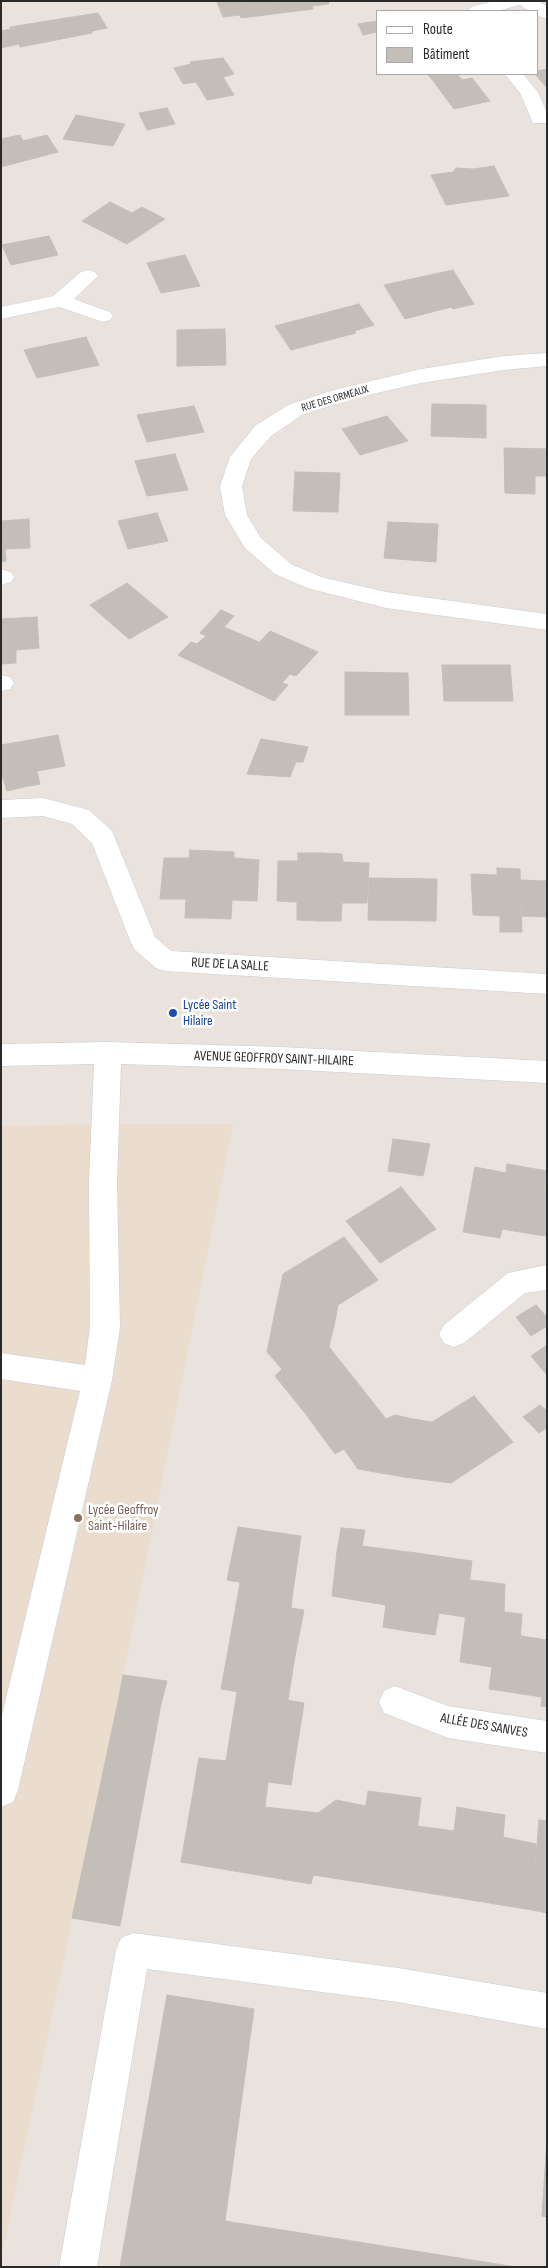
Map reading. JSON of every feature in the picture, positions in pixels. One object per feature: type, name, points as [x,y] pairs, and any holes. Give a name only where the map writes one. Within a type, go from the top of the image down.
[{"type":"street","points":[[481,10],[516,1]]},
{"type":"street","points":[[525,1],[547,14]]},
{"type":"street","points":[[515,75],[529,92],[540,119]]},
{"type":"street","points":[[1,313],[60,301],[88,276]]},
{"type":"street","points":[[60,301],[103,316]]},
{"type":"street","name":"RUE DES ORMEAUX","points":[[547,359],[504,362],[421,376],[341,395],[295,410],[263,431],[241,457],[231,486],[236,515],[253,543],[283,569],[315,583],[386,600],[547,622]]},
{"type":"street","name":"RUE DE LA SALLE","points":[[1,809],[43,807],[80,817],[103,838],[144,943],[165,961],[547,984]]},
{"type":"street","points":[[1,1790],[97,1380],[105,1327],[104,1182],[108,1053]]},
{"type":"street","name":"AVENUE GEOFFROY SAINT-HILAIRE","points":[[1,1055],[108,1053],[281,1058],[547,1072]]},
{"type":"street","points":[[454,1334],[518,1282],[547,1277]]},
{"type":"street","points":[[1,1366],[97,1380]]},
{"type":"street","name":"ALLÉE DES SANVES","points":[[395,1702],[448,1722],[547,1737]]},
{"type":"street","points":[[78,2267],[133,1950],[398,1986],[547,2011]]},
{"type":"shaded area","name":"Lycée Geoffroy Saint-Hilaire","points":[[233,1124],[119,1697],[1,2259],[1,1126]]},
{"type":"building","points":[[328,1],[329,4],[312,6],[313,9],[241,18],[240,15],[223,17],[217,2]]},
{"type":"building","points":[[98,13],[107,28],[92,31],[92,33],[20,47],[19,44],[1,48],[1,31],[11,29],[10,27]]},
{"type":"building","points":[[376,21],[376,32],[363,35],[358,24]]},
{"type":"building","points":[[223,58],[234,74],[223,77],[234,95],[207,100],[196,82],[183,84],[174,68],[191,64],[190,62]]},
{"type":"building","points":[[547,69],[547,88],[536,75],[538,75],[538,71]]},
{"type":"building","points":[[428,75],[448,75],[431,78]]},
{"type":"building","points":[[458,75],[462,80],[472,78],[490,101],[454,109],[431,78]]},
{"type":"building","points":[[167,108],[175,124],[147,130],[139,113]]},
{"type":"building","points":[[76,115],[125,124],[113,146],[63,139]]},
{"type":"building","points":[[20,135],[23,141],[47,135],[58,152],[1,167],[1,139]]},
{"type":"building","points":[[494,166],[509,196],[446,205],[431,175],[453,172],[456,168],[473,169]]},
{"type":"building","points":[[110,202],[132,213],[142,207],[165,219],[127,244],[82,221]]},
{"type":"building","points":[[49,236],[58,255],[11,265],[2,245]]},
{"type":"building","points":[[185,255],[200,286],[161,293],[147,263]]},
{"type":"building","points":[[453,270],[474,304],[453,309],[451,307],[405,319],[384,285]]},
{"type":"building","points":[[359,304],[374,325],[354,331],[356,333],[291,350],[275,326]]},
{"type":"building","points":[[225,329],[226,365],[177,366],[177,330]]},
{"type":"building","points":[[86,337],[99,365],[37,378],[24,350]]},
{"type":"building","points":[[432,404],[486,405],[486,438],[431,436]]},
{"type":"building","points":[[194,406],[204,432],[147,442],[137,415]]},
{"type":"building","points":[[387,416],[408,441],[360,455],[342,429]]},
{"type":"building","points":[[504,448],[547,449],[547,476],[535,476],[535,494],[505,493]]},
{"type":"building","points":[[175,454],[188,490],[147,496],[135,461]]},
{"type":"building","points":[[295,472],[340,473],[338,512],[293,511]]},
{"type":"building","points":[[157,513],[168,541],[128,549],[118,521]]},
{"type":"building","points":[[29,519],[30,548],[5,549],[6,561],[1,562],[1,521]]},
{"type":"building","points":[[388,522],[438,524],[436,562],[384,558]]},
{"type":"building","points":[[127,583],[168,617],[129,639],[90,605]]},
{"type":"building","points":[[221,610],[234,616],[224,627],[259,642],[226,678],[178,655],[191,642],[197,644],[206,636],[200,633]]},
{"type":"building","points":[[37,617],[39,648],[16,650],[16,663],[1,664],[1,619]]},
{"type":"building","points":[[270,631],[318,652],[296,676],[290,674],[282,683],[288,685],[274,701],[226,678]]},
{"type":"building","points":[[442,665],[510,665],[513,701],[444,701]]},
{"type":"building","points":[[345,672],[408,673],[409,715],[345,715]]},
{"type":"building","points":[[58,735],[65,766],[37,771],[40,784],[24,787],[13,743]]},
{"type":"building","points":[[261,739],[302,746],[290,777],[247,774]]},
{"type":"building","points":[[13,743],[24,787],[7,791],[3,778],[1,778],[1,745]]},
{"type":"building","points":[[302,746],[308,747],[303,762],[296,762]]},
{"type":"building","points":[[190,850],[211,851],[207,918],[185,918],[186,899],[160,899],[164,858],[189,858]]},
{"type":"building","points":[[211,851],[234,852],[234,858],[259,860],[257,901],[232,900],[231,919],[207,918]]},
{"type":"building","points":[[298,853],[321,853],[319,921],[297,920],[297,902],[277,901],[278,861],[298,861]]},
{"type":"building","points":[[321,853],[342,854],[343,862],[369,863],[367,903],[342,903],[341,921],[319,921]]},
{"type":"building","points":[[497,868],[520,869],[522,932],[500,932],[500,916],[473,915],[471,874],[497,875]]},
{"type":"building","points":[[369,878],[437,879],[436,921],[368,920]]},
{"type":"building","points":[[520,880],[547,881],[547,917],[521,916]]},
{"type":"building","points":[[393,1139],[409,1141],[404,1173],[388,1171]]},
{"type":"building","points":[[409,1141],[430,1144],[423,1176],[404,1173]]},
{"type":"building","points":[[507,1164],[547,1171],[538,1235],[502,1229],[500,1238],[463,1232],[475,1167],[506,1173]]},
{"type":"building","points":[[547,1180],[547,1236],[538,1235]]},
{"type":"building","points":[[401,1187],[436,1229],[380,1263],[346,1221]]},
{"type":"building","points":[[344,1237],[378,1280],[338,1305],[335,1321],[275,1312],[283,1274]]},
{"type":"building","points":[[536,1305],[547,1317],[547,1326],[531,1336],[516,1317]]},
{"type":"building","points":[[275,1312],[335,1321],[329,1347],[356,1381],[305,1413],[275,1376],[282,1369],[267,1352]]},
{"type":"building","points":[[547,1345],[547,1375],[531,1356]]},
{"type":"building","points":[[356,1381],[386,1419],[395,1415],[413,1419],[404,1477],[358,1469],[344,1449],[335,1454],[305,1413]]},
{"type":"building","points":[[474,1396],[513,1442],[451,1483],[404,1477],[413,1419],[432,1422]]},
{"type":"building","points":[[540,1405],[547,1411],[547,1428],[539,1433],[523,1417]]},
{"type":"building","points":[[238,1527],[301,1536],[293,1591],[227,1580]]},
{"type":"building","points":[[341,1528],[365,1530],[362,1546],[416,1553],[407,1631],[383,1627],[386,1605],[355,1600],[361,1555],[337,1552]]},
{"type":"building","points":[[337,1552],[361,1555],[355,1600],[332,1596]]},
{"type":"building","points":[[416,1553],[472,1561],[465,1617],[439,1613],[435,1635],[407,1631]]},
{"type":"building","points":[[470,1580],[505,1584],[504,1612],[522,1614],[516,1693],[489,1689],[492,1667],[460,1662]]},
{"type":"building","points":[[240,1583],[293,1591],[291,1608],[304,1610],[295,1656],[229,1645]]},
{"type":"building","points":[[521,1636],[547,1640],[547,1707],[541,1706],[542,1697],[516,1693]]},
{"type":"building","points":[[229,1645],[295,1656],[288,1700],[221,1689]]},
{"type":"building","points":[[123,1675],[167,1681],[161,1704],[119,1697]]},
{"type":"building","points":[[237,1692],[304,1703],[291,1785],[268,1782],[265,1807],[318,1813],[336,1800],[366,1806],[368,1791],[421,1798],[410,1890],[313,1875],[311,1884],[181,1862],[199,1758],[226,1761]]},
{"type":"building","points":[[119,1697],[161,1704],[120,1926],[72,1918]]},
{"type":"building","points":[[457,1807],[479,1811],[471,1900],[410,1890],[417,1826],[454,1831]]},
{"type":"building","points":[[479,1811],[505,1815],[503,1837],[536,1844],[532,1910],[471,1900]]},
{"type":"building","points":[[539,1820],[547,1821],[547,1913],[532,1910]]},
{"type":"building","points":[[167,1995],[254,2009],[225,2221],[516,2267],[120,2267]]},
{"type":"building","points":[[547,2139],[547,2217],[542,2216]]},
{"type":"place","name":"Lycée Saint Hilaire","points":[[173,1013]]},
{"type":"place","name":"Lycée Geoffroy Saint-Hilaire","points":[[78,1518]]}]
